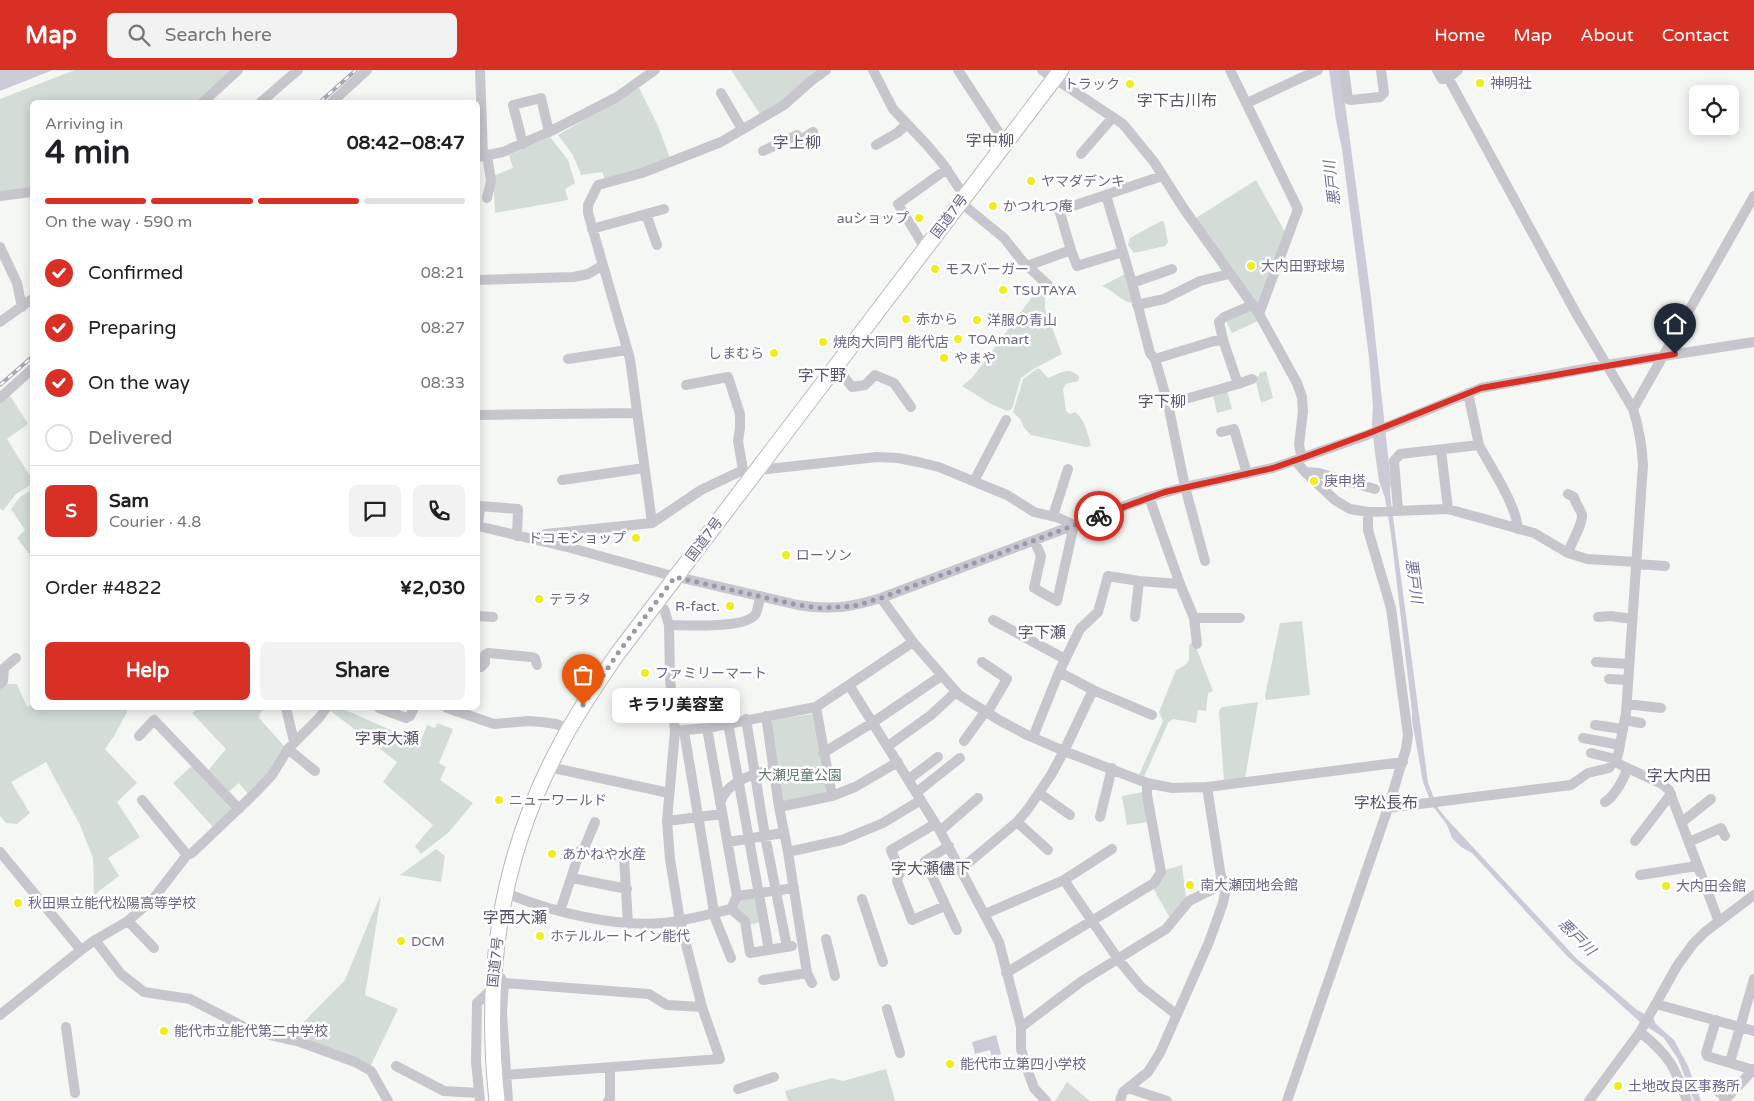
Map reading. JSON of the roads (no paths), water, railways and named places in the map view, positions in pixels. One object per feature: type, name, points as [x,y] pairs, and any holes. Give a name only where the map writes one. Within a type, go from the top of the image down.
[{"type":"highway","name":"国道7号","points":[[497,1101],[491,1032],[498,986],[493,970],[498,930],[523,831],[549,767],[569,729],[614,659],[751,472],[963,198],[1005,142],[1052,73]]},
{"type":"street","points":[[205,100],[238,70]]},
{"type":"street","points":[[263,100],[298,70]]},
{"type":"street","points":[[334,100],[367,70]]},
{"type":"street","points":[[480,70],[483,156],[491,182],[487,198]]},
{"type":"street","points":[[483,156],[503,152],[549,132],[616,97],[655,70]]},
{"type":"street","points":[[652,523],[632,369],[592,229],[588,205],[598,185],[655,169],[721,142],[784,105],[826,70]]},
{"type":"street","points":[[874,70],[893,109],[947,169],[963,198],[1004,238],[1027,266],[1048,285]]},
{"type":"street","points":[[958,70],[1005,142]]},
{"type":"street","points":[[1230,70],[1298,209],[1259,314]]},
{"type":"street","points":[[1344,70],[1348,99],[1351,100],[1380,97],[1384,93],[1381,70]]},
{"type":"street","points":[[1437,70],[1442,79],[1446,74],[1458,70]]},
{"type":"street","points":[[1247,103],[1313,71]]},
{"type":"street","points":[[1052,73],[1123,124],[1154,162],[1229,274],[1259,314],[1293,374],[1302,397],[1303,410],[1298,459],[1305,472],[1335,500],[1350,509],[1374,511],[1448,509],[1534,533],[1568,552],[1587,559],[1665,566]]},
{"type":"street","points":[[1388,808],[1571,786],[1588,773],[1610,768],[1620,745],[1627,704],[1643,465],[1641,438],[1633,409],[1577,316],[1446,74]]},
{"type":"street","points":[[721,93],[742,129]]},
{"type":"street","points":[[523,144],[514,104],[541,98],[549,132]]},
{"type":"street","points":[[1081,154],[1113,117]]},
{"type":"street","points":[[876,146],[908,124]]},
{"type":"street","points":[[763,151],[797,135],[801,140],[813,132]]},
{"type":"street","points":[[925,248],[898,204],[947,169]]},
{"type":"street","points":[[1123,252],[1077,266],[1060,213],[1061,210],[1162,176]]},
{"type":"street","points":[[0,196],[30,192]]},
{"type":"street","points":[[1106,195],[1132,282],[1150,353],[1155,359],[1168,404],[1185,487],[1205,561]]},
{"type":"street","points":[[1633,409],[1754,196]]},
{"type":"street","points":[[592,229],[664,209]]},
{"type":"street","points":[[646,214],[657,245]]},
{"type":"street","points":[[0,247],[3,261],[16,283],[22,307]]},
{"type":"street","points":[[1027,266],[1071,250]]},
{"type":"street","points":[[480,280],[574,277],[588,274],[603,265]]},
{"type":"street","points":[[1132,282],[1172,270]]},
{"type":"street","points":[[1137,305],[1164,299],[1200,281],[1229,274]]},
{"type":"street","points":[[0,322],[30,301]]},
{"type":"street","points":[[1238,384],[1219,322],[1252,305]]},
{"type":"street","points":[[1155,359],[1214,340],[1223,340]]},
{"type":"street","points":[[480,527],[675,577],[798,605],[820,608],[854,606],[881,598],[1149,497],[1185,487],[1273,468],[1389,426],[1468,393],[1500,384],[1606,365],[1754,342]]},
{"type":"street","points":[[568,359],[627,350]]},
{"type":"street","points":[[835,365],[852,387],[865,385],[875,375],[894,383],[912,407]]},
{"type":"street","points":[[0,398],[30,371]]},
{"type":"street","points":[[686,385],[728,377],[740,414],[738,441],[751,472]]},
{"type":"street","points":[[1168,404],[1252,380]]},
{"type":"street","points":[[1468,393],[1480,445],[1512,506],[1517,519],[1518,529]]},
{"type":"street","points":[[480,415],[637,413]]},
{"type":"street","points":[[974,481],[1006,420]]},
{"type":"street","points":[[1221,432],[1234,429],[1246,474]]},
{"type":"street","points":[[1398,510],[1394,461],[1400,454],[1480,445]]},
{"type":"street","points":[[1441,450],[1448,509]]},
{"type":"street","points":[[538,540],[546,534],[652,523],[701,490],[751,472],[877,457],[898,458],[939,467],[1006,495],[1034,512],[1053,516],[1074,525]]},
{"type":"street","points":[[562,480],[644,468]]},
{"type":"street","points":[[1053,516],[1068,469]]},
{"type":"street","points":[[1305,472],[1319,473],[1375,489]]},
{"type":"street","points":[[1568,494],[1574,497],[1576,505],[1582,513],[1581,521],[1568,552]]},
{"type":"street","points":[[1149,497],[1194,618],[1198,644]]},
{"type":"street","points":[[480,506],[518,509],[517,536]]},
{"type":"street","points":[[1287,1101],[1388,808],[1406,749],[1408,735],[1391,608],[1368,530],[1374,511]]},
{"type":"street","points":[[1034,540],[1041,556],[1034,588],[1057,601],[1074,525]]},
{"type":"street","points":[[1033,737],[1059,672],[1080,629],[1098,612],[1108,576],[1139,581],[1180,584]]},
{"type":"street","points":[[1135,617],[1139,581]]},
{"type":"street","points":[[669,625],[732,624],[756,615],[760,596]]},
{"type":"street","points":[[881,598],[913,642],[956,692],[986,712],[1033,737],[1064,751],[1147,782],[1172,788],[1207,787],[1403,762]]},
{"type":"street","points":[[664,609],[669,625],[670,680],[679,731],[698,816],[716,918],[732,958]]},
{"type":"street","points":[[480,616],[493,617]]},
{"type":"street","points":[[1598,617],[1611,616],[1632,619]]},
{"type":"street","points":[[1194,618],[1240,618]]},
{"type":"street","points":[[993,620],[1065,659]]},
{"type":"street","points":[[679,731],[708,728],[746,719],[816,707],[913,642]]},
{"type":"street","points":[[480,667],[485,663],[485,655],[488,653],[531,657],[535,658],[537,665]]},
{"type":"street","points":[[0,684],[3,681],[4,668],[16,658]]},
{"type":"street","points":[[964,741],[986,712],[1007,679],[982,662]]},
{"type":"street","points":[[1596,662],[1629,664]]},
{"type":"street","points":[[1059,672],[1093,690],[1152,715]]},
{"type":"street","points":[[823,753],[872,723],[941,676]]},
{"type":"street","points":[[1609,679],[1628,680]]},
{"type":"street","points":[[849,685],[938,827],[986,914],[999,942],[1021,1027],[1021,1049],[1027,1068],[1034,1088],[1046,1101]]},
{"type":"street","points":[[961,869],[1017,822],[1039,793],[1064,751],[1093,690]]},
{"type":"street","points":[[888,746],[931,715],[956,692]]},
{"type":"street","points":[[1627,704],[1661,708]]},
{"type":"street","points":[[816,707],[832,796]]},
{"type":"street","points":[[286,710],[291,745],[315,771]]},
{"type":"street","points":[[0,1015],[81,950],[128,922],[153,899],[187,854],[192,853],[272,775],[291,745],[319,718],[325,710]]},
{"type":"street","points":[[387,710],[406,718],[410,716],[413,710]]},
{"type":"street","points":[[454,710],[494,724],[528,721],[545,722],[569,729]]},
{"type":"street","points":[[764,980],[810,978],[802,944],[788,852],[783,833],[766,716]]},
{"type":"street","points":[[746,719],[765,836],[787,947]]},
{"type":"street","points":[[139,736],[154,720],[239,809]]},
{"type":"street","points":[[1595,725],[1641,723]]},
{"type":"street","points":[[728,724],[769,950]]},
{"type":"street","points":[[708,728],[737,896],[731,909]]},
{"type":"street","points":[[505,1075],[720,1059],[702,1007],[680,921],[670,859],[667,821],[669,793],[679,731]]},
{"type":"street","points":[[1583,738],[1620,745]]},
{"type":"street","points":[[1591,753],[1615,758],[1616,762],[1662,784],[1670,794],[1720,922]]},
{"type":"street","points":[[908,779],[938,757]]},
{"type":"street","points":[[788,852],[842,840],[883,823],[919,796],[960,758]]},
{"type":"street","points":[[779,807],[832,796],[855,787],[898,762]]},
{"type":"street","points":[[549,767],[669,793]]},
{"type":"street","points":[[1100,817],[1112,768]]},
{"type":"street","points":[[1605,802],[1609,800],[1623,780],[1628,768]]},
{"type":"street","points":[[720,803],[723,793],[738,781],[773,769]]},
{"type":"street","points":[[1006,973],[1154,883],[1161,872],[1147,795],[1147,782]]},
{"type":"street","points":[[1120,1101],[1123,1092],[1148,1072],[1160,1053],[1209,942],[1223,903],[1227,884],[1207,787]]},
{"type":"street","points":[[1039,793],[1070,815]]},
{"type":"street","points":[[1635,841],[1670,794]]},
{"type":"street","points":[[945,906],[912,920],[897,881],[900,872],[891,850],[938,827],[978,798]]},
{"type":"street","points":[[1682,822],[1711,799]]},
{"type":"street","points":[[142,800],[187,854]]},
{"type":"street","points":[[667,821],[722,814]]},
{"type":"street","points":[[560,911],[577,858],[580,851],[583,851],[595,822]]},
{"type":"street","points":[[1017,822],[1048,850]]},
{"type":"street","points":[[1689,842],[1721,828],[1725,836]]},
{"type":"street","points":[[728,842],[783,833]]},
{"type":"street","points":[[949,846],[926,861],[957,930]]},
{"type":"street","points":[[986,914],[1064,880],[1112,849]]},
{"type":"street","points":[[583,851],[624,856],[628,924]]},
{"type":"street","points":[[0,852],[81,950]]},
{"type":"street","points":[[1640,875],[1697,866]]},
{"type":"street","points":[[1021,1027],[1082,981],[1166,930],[1189,901],[1218,886],[1225,873]]},
{"type":"street","points":[[572,878],[627,889]]},
{"type":"street","points":[[1064,880],[1091,922],[1141,987],[1176,1015]]},
{"type":"street","points":[[737,896],[794,888]]},
{"type":"street","points":[[506,893],[532,904],[628,924],[680,921],[731,909]]},
{"type":"street","points":[[1588,1101],[1640,1032],[1677,966],[1692,944],[1754,895]]},
{"type":"street","points":[[862,899],[883,962]]},
{"type":"street","points":[[731,909],[744,921],[750,954],[802,944]]},
{"type":"street","points":[[128,922],[154,948]]},
{"type":"street","points":[[826,939],[834,976]]},
{"type":"street","points":[[96,940],[121,974],[144,992],[190,999],[252,1030],[300,1042],[355,1062],[371,1071],[388,1101]]},
{"type":"street","points":[[1730,1062],[1754,979]]},
{"type":"street","points":[[396,1066],[444,1091],[479,1097],[476,1062],[477,1003],[498,986],[649,994],[667,1005],[702,1007]]},
{"type":"street","points":[[498,986],[502,1013],[508,1101]]},
{"type":"street","points":[[1656,1004],[1754,1031]]},
{"type":"street","points":[[886,1009],[900,1053]]},
{"type":"street","points":[[1712,1087],[1726,1100],[1754,1069],[1707,1056],[1706,1053],[1716,1020]]},
{"type":"street","points":[[66,1027],[75,1093]]},
{"type":"street","points":[[1640,1032],[1656,1044],[1672,1063],[1688,1101]]},
{"type":"street","points":[[609,1100],[610,1068]]},
{"type":"street","points":[[738,1089],[774,1077]]},
{"type":"street","points":[[1128,1088],[1167,1101]]},
{"type":"railway","points":[[322,100],[356,70]]},
{"type":"railway","points":[[0,385],[30,359]]},
{"type":"place","name":"神明社","points":[[1480,83]]},
{"type":"place","name":"トラック","points":[[1130,84]]},
{"type":"place","name":"ヤマダデンキ","points":[[1031,181]]},
{"type":"place","name":"かつれつ庵","points":[[993,206]]},
{"type":"place","name":"auショップ","points":[[919,218]]},
{"type":"place","name":"大内田野球場","points":[[1251,266]]},
{"type":"place","name":"モスバーガー","points":[[935,269]]},
{"type":"place","name":"TSUTAYA","points":[[1003,290]]},
{"type":"place","name":"赤から","points":[[906,319]]},
{"type":"place","name":"洋服の青山","points":[[977,320]]},
{"type":"place","name":"TOAmart","points":[[958,339]]},
{"type":"place","name":"焼肉大同門 能代店","points":[[823,342]]},
{"type":"place","name":"しまむら","points":[[774,353]]},
{"type":"place","name":"やまや","points":[[944,358]]},
{"type":"place","name":"庚申塔","points":[[1314,481]]},
{"type":"place","name":"ドコモショップ","points":[[636,538]]},
{"type":"place","name":"ローソン","points":[[786,555]]},
{"type":"place","name":"テラタ","points":[[539,599]]},
{"type":"place","name":"R-fact.","points":[[730,606]]},
{"type":"place","name":"ファミリーマート","points":[[645,673]]},
{"type":"place","name":"キラリ美容室","points":[[583,705]]},
{"type":"place","name":"ニューワールド","points":[[499,800]]},
{"type":"place","name":"あかねや水産","points":[[552,854]]},
{"type":"place","name":"南大瀬団地会館","points":[[1190,885]]},
{"type":"place","name":"大内田会館","points":[[1666,886]]},
{"type":"place","name":"秋田県立能代松陽高等学校","points":[[18,903]]},
{"type":"place","name":"ホテルルートイン能代","points":[[540,936]]},
{"type":"place","name":"DCM","points":[[401,941]]},
{"type":"place","name":"能代市立能代第二中学校","points":[[164,1031]]},
{"type":"place","name":"能代市立第四小学校","points":[[950,1064]]},
{"type":"place","name":"土地改良区事務所","points":[[1618,1086]]},
{"type":"district","name":"字下古川布","points":[[1177,100]]},
{"type":"district","name":"字中柳","points":[[990,140]]},
{"type":"district","name":"字上柳","points":[[797,142]]},
{"type":"district","name":"字下野","points":[[822,375]]},
{"type":"district","name":"字下柳","points":[[1162,401]]},
{"type":"district","name":"字下瀬","points":[[1042,632]]},
{"type":"district","name":"字東大瀬","points":[[387,738]]},
{"type":"district","name":"字大内田","points":[[1679,775]]},
{"type":"district","name":"字松長布","points":[[1386,802]]},
{"type":"district","name":"字大瀬儘下","points":[[931,868]]},
{"type":"district","name":"字西大瀬","points":[[515,917]]},
{"type":"water label","name":"悪戸川","points":[[1332,183]]},
{"type":"water label","name":"悪戸川","points":[[1414,581]]},
{"type":"water label","name":"悪戸川","points":[[1577,937]]},
{"type":"park label","name":"大瀬児童公園","points":[[800,775]]}]
